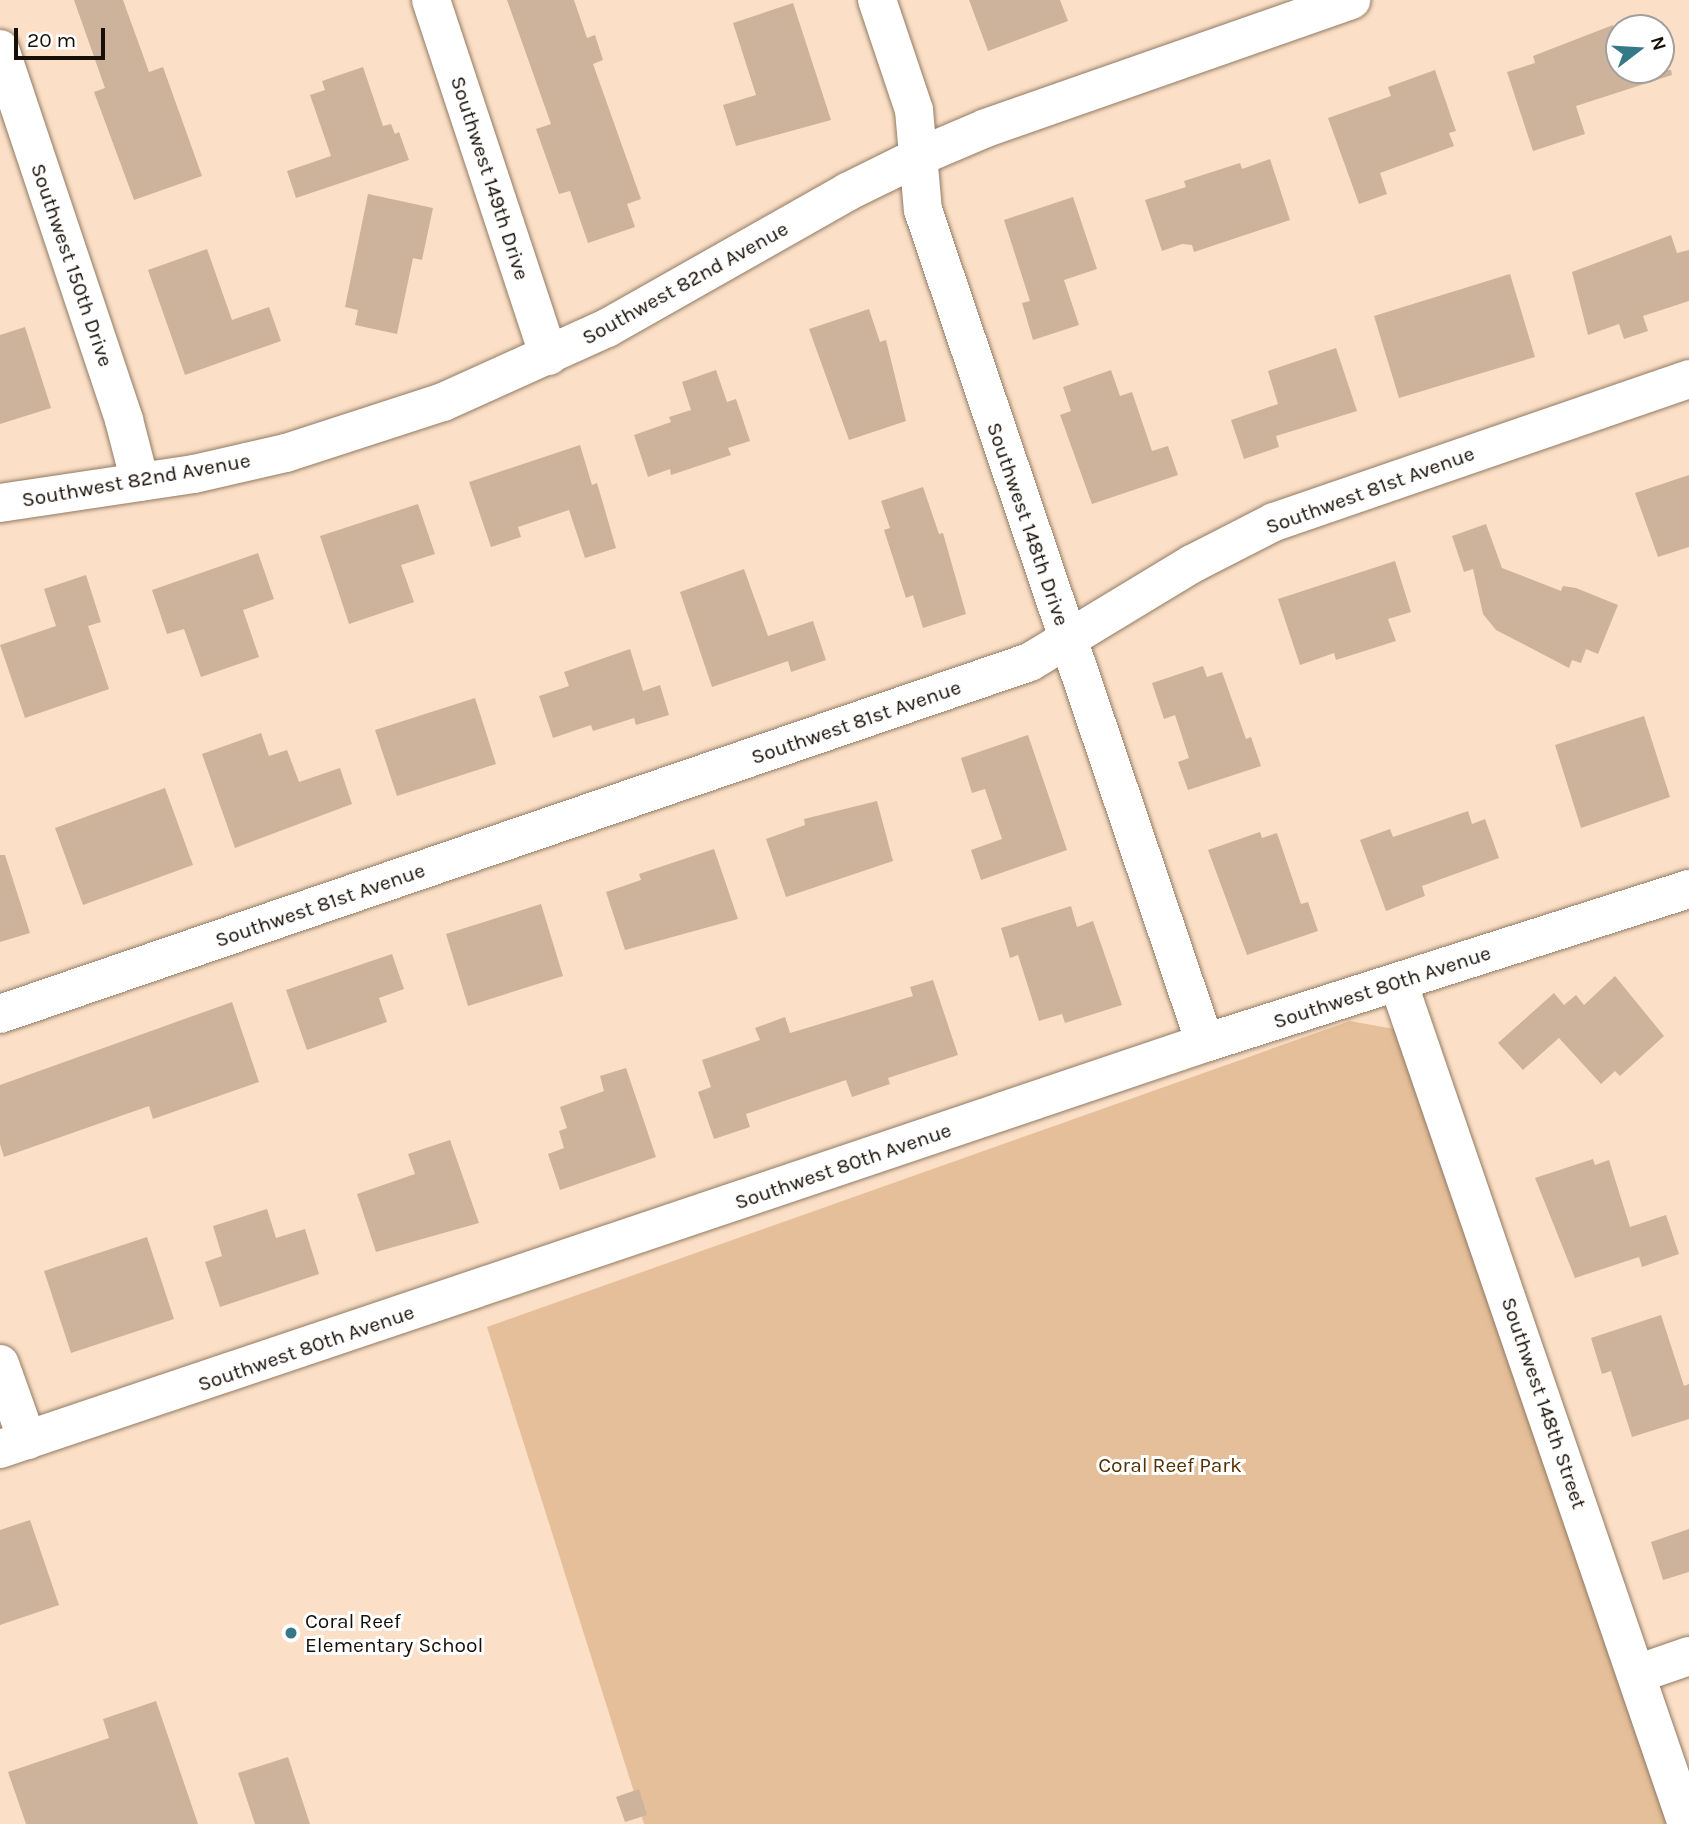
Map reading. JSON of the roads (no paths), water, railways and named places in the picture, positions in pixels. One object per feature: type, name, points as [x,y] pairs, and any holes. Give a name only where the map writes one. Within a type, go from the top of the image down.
[{"type":"street","name":"Southwest 149th Drive","points":[[430,0],[549,356]]},
{"type":"street","name":"Southwest 148th Drive","points":[[877,0],[914,110],[923,210],[1205,1043]]},
{"type":"street","name":"Southwest 82nd Avenue","points":[[0,503],[194,474],[341,436],[443,402],[549,356],[918,158],[986,128],[1350,0]]},
{"type":"street","name":"Southwest 150th Drive","points":[[0,49],[124,420],[141,482]]},
{"type":"street","name":"Southwest 81st Avenue","points":[[0,1014],[1030,663],[1192,565],[1274,522],[1689,379]]},
{"type":"street","name":"Southwest 80th Avenue","points":[[14,1445],[1205,1043],[1398,982],[1684,900]]},
{"type":"street","name":"Southwest 148th Street","points":[[1398,982],[1687,1824]]},
{"type":"street","points":[[0,1364],[14,1445]]},
{"type":"street","points":[[1637,1674],[1689,1656]]},
{"type":"place","name":"Coral Reef Elementary School","points":[[291,1633]]},
{"type":"park label","name":"Coral Reef Park","points":[[1170,1465]]}]
